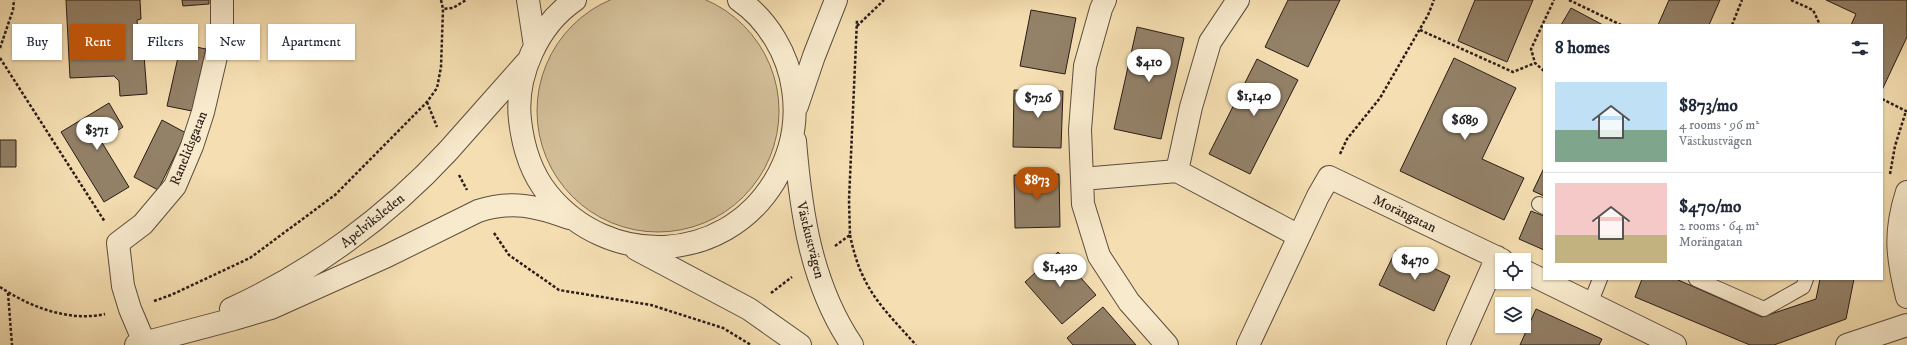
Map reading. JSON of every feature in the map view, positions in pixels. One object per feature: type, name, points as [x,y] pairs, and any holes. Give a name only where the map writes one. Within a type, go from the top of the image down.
[{"type":"street","name":"Ranelidsgatan","points":[[222,0],[222,24]]},
{"type":"street","points":[[528,0],[532,53]]},
{"type":"street","points":[[575,0],[555,18],[532,53],[522,85],[519,113],[523,142],[532,168],[547,192],[574,220],[603,236],[628,244],[648,248],[688,244],[719,233],[742,219],[761,200],[780,172],[788,154],[794,120],[792,80],[778,45],[756,15],[739,0]]},
{"type":"street","name":"Västkustvägen","points":[[836,0],[814,56],[794,120],[802,208],[814,262],[832,310],[852,345]]},
{"type":"street","points":[[1105,0],[1101,9],[1085,66],[1080,130],[1083,204],[1099,256],[1129,302],[1167,345]]},
{"type":"street","points":[[1176,171],[1210,42],[1238,0]]},
{"type":"street","name":"Apelviksleden","points":[[178,334],[239,306],[292,278],[329,254],[404,195],[448,151],[532,53]]},
{"type":"street","name":"Ranelidsgatan","points":[[118,243],[143,224],[175,186],[192,146],[203,112],[215,60]]},
{"type":"street","points":[[1082,179],[1176,171],[1299,236]]},
{"type":"street","points":[[1248,345],[1299,236],[1329,177]]},
{"type":"street","name":"Morängatan","points":[[1329,177],[1495,257]]},
{"type":"street","points":[[1907,192],[1901,210],[1897,243],[1900,269],[1907,297]]},
{"type":"street","name":"Apelviksleden","points":[[140,344],[271,308],[387,256],[478,211],[509,204],[529,206],[574,220]]},
{"type":"street","points":[[118,243],[122,286],[140,344]]},
{"type":"street","points":[[628,244],[749,309],[800,345]]},
{"type":"street","points":[[1458,345],[1495,267]]},
{"type":"street","points":[[1531,274],[1674,345]]},
{"type":"street","points":[[1846,345],[1907,325]]},
{"type":"lane","points":[[1590,304],[1600,280]]},
{"type":"lane","points":[[1698,280],[1764,309],[1803,287],[1806,280]]},
{"type":"path","points":[[0,48],[13,10],[14,0]]},
{"type":"path","points":[[0,287],[32,304],[69,316],[97,316],[130,309],[171,295],[250,258],[335,195],[427,102],[437,88],[441,67],[443,10],[441,0]]},
{"type":"path","points":[[443,10],[453,8],[466,0]]},
{"type":"path","points":[[857,27],[884,0]]},
{"type":"path","points":[[1329,177],[1347,139],[1380,98],[1420,30],[1434,0]]},
{"type":"path","points":[[1543,70],[1535,63],[1531,49],[1554,0]]},
{"type":"path","points":[[1569,0],[1619,24]]},
{"type":"path","points":[[1732,24],[1742,0]]},
{"type":"path","points":[[1791,0],[1813,10],[1820,24]]},
{"type":"path","points":[[1420,30],[1513,72],[1535,63]]},
{"type":"path","points":[[0,58],[118,243]]},
{"type":"path","points":[[1883,99],[1906,109],[1895,146],[1890,177]]},
{"type":"path","points":[[427,102],[448,151],[478,211],[509,255],[559,290],[651,305],[723,328],[751,345]]},
{"type":"path","points":[[850,235],[854,257],[862,278],[876,300],[916,345]]},
{"type":"path","points":[[8,292],[12,345]]},
{"type":"shaded area","points":[[612,-1],[704,-1],[715,4],[735,18],[751,34],[765,54],[774,76],[779,111],[777,135],[774,146],[765,168],[751,188],[735,204],[715,218],[682,230],[658,232],[634,230],[601,218],[581,204],[565,188],[551,168],[539,135],[537,111],[539,87],[551,54],[565,34],[581,18],[601,4]]},
{"type":"building","points":[[66,0],[140,0],[141,19],[137,20],[137,24],[133,24],[133,60],[144,60],[147,94],[120,96],[119,81],[114,76],[70,78]]},
{"type":"building","points":[[182,0],[209,0],[209,4],[183,6]]},
{"type":"building","points":[[1288,0],[1340,0],[1308,67],[1265,47]]},
{"type":"building","points":[[1475,0],[1533,0],[1507,62],[1458,41]]},
{"type":"building","points":[[1669,0],[1720,0],[1709,24],[1658,24]]},
{"type":"building","points":[[1826,0],[1907,0],[1907,37],[1883,88],[1883,24],[1851,24],[1856,14]]},
{"type":"building","points":[[1571,8],[1601,24],[1562,24]]},
{"type":"building","points":[[1031,10],[1076,18],[1065,74],[1020,66]]},
{"type":"building","points":[[1137,27],[1184,38],[1161,139],[1114,129]]},
{"type":"building","points":[[198,47],[206,49],[192,111],[167,106],[177,60],[198,60]]},
{"type":"building","points":[[1454,58],[1516,88],[1482,159],[1524,178],[1504,220],[1400,171]]},
{"type":"building","points":[[1257,59],[1298,80],[1250,174],[1209,154]]},
{"type":"building","points":[[1014,90],[1063,91],[1061,148],[1013,147]]},
{"type":"building","points":[[109,103],[123,127],[101,141],[129,187],[104,202],[61,132]]},
{"type":"building","points":[[162,120],[186,133],[158,190],[134,177]]},
{"type":"building","points":[[0,140],[16,140],[16,167],[0,167]]},
{"type":"building","points":[[1543,170],[1543,196],[1533,191]]},
{"type":"building","points":[[1059,174],[1060,227],[1015,228],[1014,175]]},
{"type":"building","points":[[1531,211],[1543,216],[1543,250],[1519,239]]},
{"type":"building","points":[[1396,250],[1450,276],[1434,311],[1379,285]]},
{"type":"building","points":[[1058,252],[1096,295],[1062,324],[1025,282]]},
{"type":"building","points":[[1642,280],[1678,280],[1762,317],[1816,299],[1820,280],[1854,280],[1846,319],[1774,345],[1750,345],[1635,297]]},
{"type":"building","points":[[1103,307],[1136,345],[1073,345],[1067,338]]},
{"type":"building","points":[[1536,309],[1602,339],[1599,345],[1520,345],[1525,333],[1531,333],[1531,320]]}]
